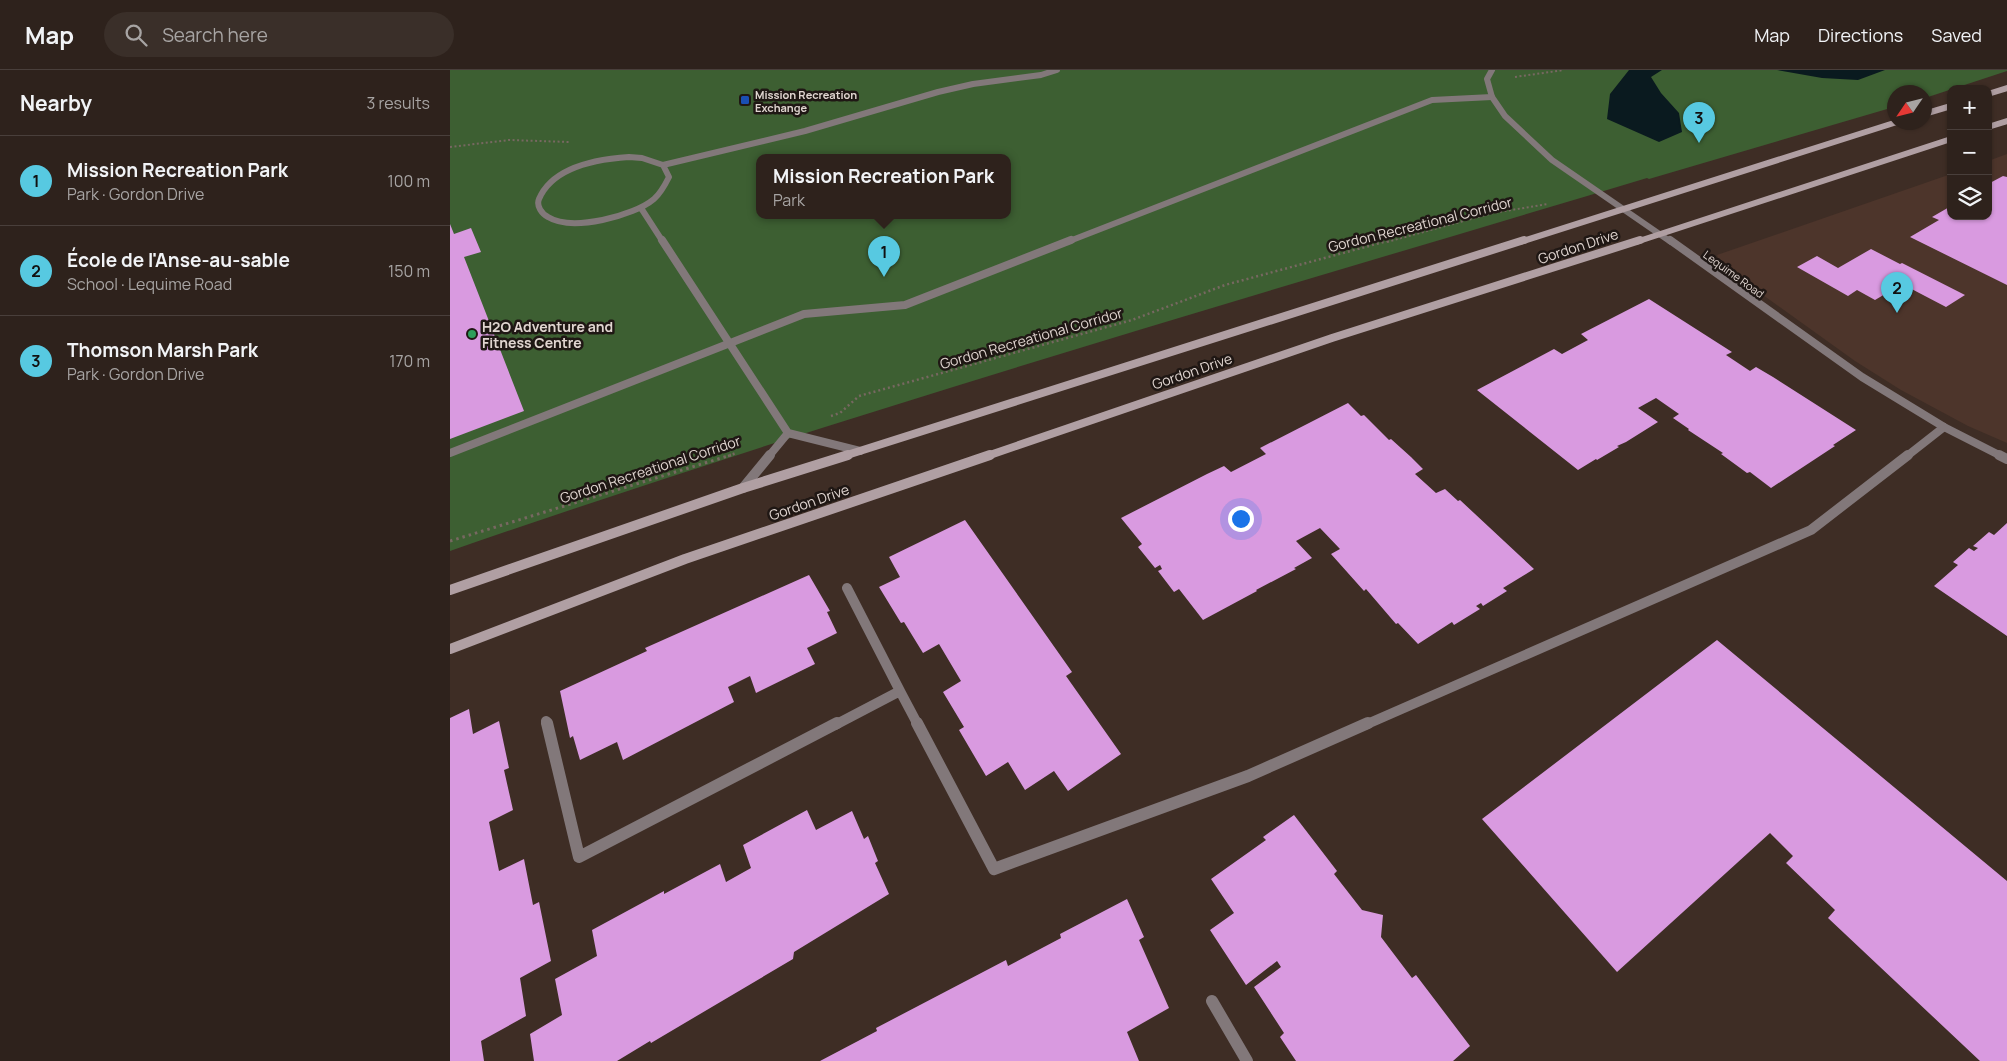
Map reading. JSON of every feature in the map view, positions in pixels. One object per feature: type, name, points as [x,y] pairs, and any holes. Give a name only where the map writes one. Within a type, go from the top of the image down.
[{"type":"main road","points":[[1992,93],[2007,88]]},
{"type":"main road","points":[[1932,112],[1947,107]]},
{"type":"main road","points":[[1992,126],[2007,121]]},
{"type":"main road","name":"Gordon Drive","points":[[450,590],[743,488],[1887,125]]},
{"type":"main road","name":"Gordon Drive","points":[[450,650],[694,556],[1332,338],[1947,140]]},
{"type":"street","points":[[662,165],[669,177],[665,189],[641,208],[610,218],[576,223],[556,220],[539,209],[537,202],[542,191],[551,181],[581,166],[610,159],[644,158],[662,165],[805,131],[946,90],[973,84],[1041,75],[1058,70]]},
{"type":"street","points":[[450,453],[728,342],[804,314],[905,305],[1432,100],[1492,97],[1487,79],[1492,70]]},
{"type":"street","name":"Lequime Road","points":[[1492,97],[1505,116],[1552,160],[1624,208],[1862,377],[1944,427],[2007,459]]},
{"type":"street","points":[[641,208],[788,433],[860,451]]},
{"type":"street","points":[[847,588],[994,869],[1248,776],[1810,530],[1944,427]]},
{"type":"street","points":[[743,488],[788,433]]},
{"type":"street","points":[[546,721],[579,857],[900,690]]},
{"type":"street","points":[[1212,1001],[1247,1061]]},
{"type":"path","points":[[1515,77],[1564,70]]},
{"type":"path","points":[[450,147],[490,140],[532,139],[585,144],[606,151],[610,159]]},
{"type":"path","name":"Gordon Recreational Corridor","points":[[788,433],[840,412],[860,396],[1132,320],[1225,286],[1493,214],[1549,204]]},
{"type":"path","name":"Gordon Recreational Corridor","points":[[450,541],[708,463],[744,450]]},
{"type":"shaded area","points":[[1629,70],[1662,70],[1651,77],[1661,93],[1679,113],[1682,132],[1659,142],[1607,119],[1610,94]]},
{"type":"shaded area","points":[[1777,70],[1885,70],[1858,80],[1822,78]]},
{"type":"shaded area","points":[[2007,154],[2007,443],[1968,426],[1901,390],[1855,361],[1721,265],[1717,255],[1947,175],[1947,220],[1992,220],[1992,160]]},
{"type":"green space","points":[[450,70],[2007,70],[1964,85],[1947,85],[1947,91],[1932,96],[1932,85],[1887,85],[1887,109],[1649,179],[1647,178],[1047,358],[747,452],[450,551]]},
{"type":"building","points":[[2003,176],[2007,177],[2007,285],[1910,237],[1939,220],[1932,217],[1947,208],[1947,220],[1992,220],[1992,182]]},
{"type":"building","name":"H2O Adventure and Fitness Centre","points":[[450,224],[454,234],[471,228],[481,252],[464,257],[524,411],[450,439]]},
{"type":"building","points":[[1871,249],[1965,295],[1946,307],[1902,284],[1875,300],[1857,290],[1848,296],[1797,267],[1817,256],[1838,268]]},
{"type":"building","points":[[1649,299],[1732,352],[1726,355],[1750,371],[1756,367],[1856,430],[1771,488],[1688,430],[1673,418],[1679,414],[1656,398],[1638,408],[1658,422],[1578,470],[1477,390],[1554,349],[1562,354],[1588,340],[1581,334]]},
{"type":"building","points":[[1348,403],[1361,416],[1364,415],[1389,440],[1391,439],[1423,469],[1415,474],[1436,493],[1445,489],[1458,501],[1460,500],[1534,569],[1503,588],[1507,591],[1483,606],[1481,603],[1476,606],[1480,609],[1454,625],[1452,622],[1418,644],[1398,623],[1396,624],[1366,589],[1364,591],[1331,554],[1340,549],[1320,528],[1296,541],[1312,558],[1294,568],[1296,569],[1203,620],[1179,589],[1174,592],[1158,571],[1162,569],[1160,565],[1155,568],[1138,547],[1142,544],[1121,518],[1224,466],[1231,472],[1266,454],[1260,448]]},
{"type":"building","points":[[965,520],[1072,672],[1066,676],[1121,754],[1068,791],[1054,771],[1025,790],[1008,762],[986,776],[959,730],[964,727],[943,692],[961,681],[939,644],[923,653],[904,622],[901,623],[879,587],[900,577],[889,557]]},
{"type":"building","points":[[2007,523],[2007,636],[1934,586],[1958,565],[1953,562],[1969,548],[1974,551],[1978,548],[1973,546],[1989,532],[1994,535]]},
{"type":"building","points":[[809,575],[830,611],[827,612],[837,633],[807,648],[815,664],[756,693],[750,676],[728,687],[734,702],[623,760],[617,742],[580,760],[573,736],[570,738],[560,691],[647,651],[645,648]]},
{"type":"building","points":[[1717,640],[2007,881],[2007,1061],[1980,1061],[1828,918],[1835,910],[1786,863],[1793,856],[1770,833],[1617,972],[1482,819]]},
{"type":"building","points":[[469,709],[473,734],[499,721],[509,768],[504,770],[513,810],[489,822],[499,871],[524,859],[533,905],[539,902],[551,961],[520,978],[526,1016],[481,1041],[484,1061],[450,1061],[450,718]]},
{"type":"building","points":[[807,810],[816,830],[852,811],[864,839],[868,836],[878,861],[875,863],[889,894],[794,952],[793,959],[617,1061],[534,1061],[530,1034],[562,1015],[555,979],[597,956],[592,930],[664,891],[664,894],[720,864],[726,882],[751,868],[743,845]]},
{"type":"building","points":[[1294,815],[1337,871],[1334,874],[1362,910],[1383,915],[1381,937],[1412,978],[1416,975],[1470,1046],[1453,1061],[1296,1061],[1280,1037],[1284,1033],[1254,987],[1281,967],[1277,961],[1246,985],[1210,930],[1234,913],[1211,879],[1266,840],[1263,837]]},
{"type":"building","points":[[1127,899],[1144,937],[1139,940],[1169,1008],[1127,1032],[1139,1061],[820,1061],[877,1031],[876,1028],[1006,960],[1008,966],[1061,938],[1060,934]]},
{"type":"place","name":"Mission Recreation Exchange","points":[[745,100]]},
{"type":"place","name":"Thomson Marsh Park","points":[[1699,143]]},
{"type":"place","name":"Mission Recreation Park","points":[[884,277]]},
{"type":"place","name":"École de l'Anse-au-sable","points":[[1897,313]]},
{"type":"place","name":"H2O Adventure and Fitness Centre","points":[[472,334]]}]
